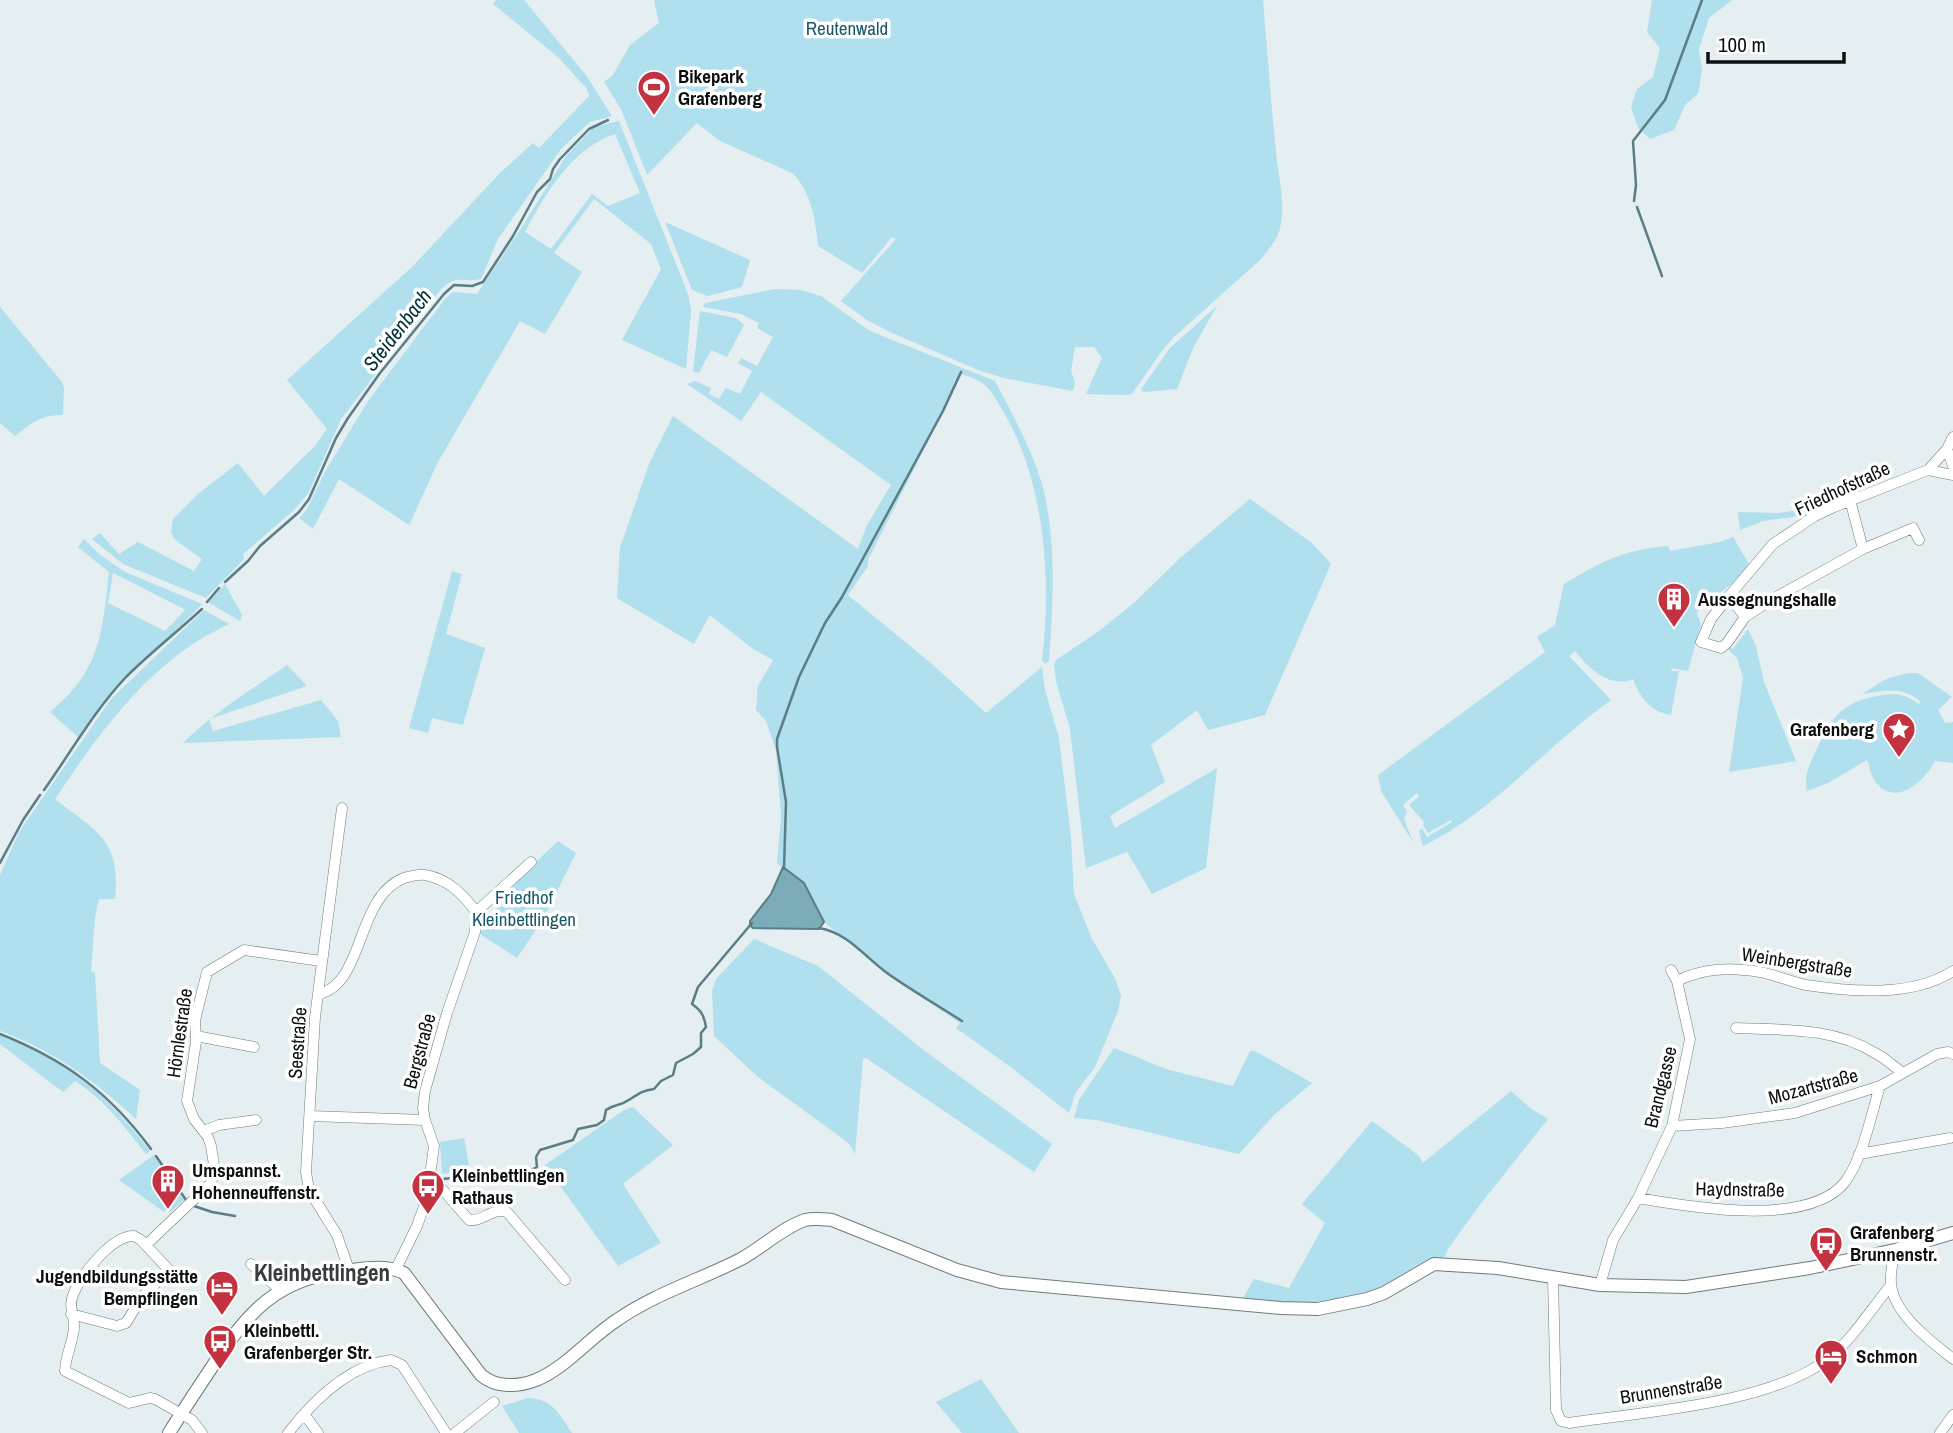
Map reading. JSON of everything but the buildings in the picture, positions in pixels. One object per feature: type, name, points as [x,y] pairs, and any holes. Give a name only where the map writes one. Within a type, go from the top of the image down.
[{"type":"street","name":"Friedhofstraße","points":[[1919,540],[1913,528],[1863,549],[1745,617],[1721,648],[1701,642],[1711,619],[1773,544],[1815,516],[1928,470],[1947,449],[1953,437]]},
{"type":"street","points":[[1947,449],[1953,466]]},
{"type":"street","points":[[1928,470],[1953,475]]},
{"type":"street","points":[[1850,500],[1863,549]]},
{"type":"street","points":[[1729,596],[1745,617]]},
{"type":"street","name":"Seestraße","points":[[342,808],[334,883],[319,976],[312,1051],[306,1182],[312,1198],[337,1235],[349,1270]]},
{"type":"street","points":[[318,994],[324,993],[347,971],[376,902],[384,891],[397,881],[420,875],[443,880],[476,912],[531,862]]},
{"type":"street","name":"Bergstraße","points":[[396,1269],[424,1211],[431,1183],[434,1146],[423,1108],[429,1072],[475,932],[476,912]]},
{"type":"street","name":"Hörnlestraße","points":[[146,1245],[211,1183],[214,1177],[211,1146],[194,1119],[187,1101],[196,1036],[195,1020],[205,975],[244,950],[321,961]]},
{"type":"street","name":"Weinbergstraße","points":[[1676,981],[1690,974],[1716,968],[1760,972],[1805,985],[1892,989],[1930,982],[1953,971]]},
{"type":"street","name":"Brandgasse","points":[[1600,1284],[1613,1240],[1638,1198],[1672,1126],[1690,1039],[1671,970]]},
{"type":"street","points":[[319,976],[338,981]]},
{"type":"street","points":[[1736,1028],[1808,1030],[1839,1036],[1874,1052],[1902,1072]]},
{"type":"street","points":[[196,1036],[254,1047]]},
{"type":"street","name":"Mozartstraße","points":[[1672,1126],[1722,1123],[1795,1113],[1880,1086],[1937,1055],[1948,1052],[1953,1054]]},
{"type":"street","name":"Haydnstraße","points":[[1638,1198],[1704,1209],[1774,1209],[1805,1206],[1826,1197],[1843,1184],[1853,1170],[1880,1086]]},
{"type":"street","points":[[310,1116],[425,1120]]},
{"type":"street","points":[[204,1131],[219,1125],[256,1120]]},
{"type":"street","points":[[1859,1154],[1950,1138]]},
{"type":"street","points":[[431,1183],[442,1189],[469,1220],[478,1220],[496,1210],[507,1212],[565,1280]]},
{"type":"street","points":[[169,1433],[252,1312],[281,1291],[317,1276],[349,1270],[396,1269],[404,1273],[487,1380],[510,1385],[529,1382],[546,1375],[628,1312],[741,1259],[803,1221],[816,1218],[832,1220],[957,1270],[1001,1282],[1281,1308],[1318,1309],[1384,1293],[1434,1264],[1498,1268],[1600,1284],[1686,1287],[1810,1268],[1895,1250],[1953,1233]]},
{"type":"street","points":[[71,1314],[117,1326],[126,1323],[142,1297],[169,1270],[146,1245],[134,1236],[127,1235],[111,1244],[77,1287],[71,1314],[75,1326],[65,1367],[68,1374],[129,1403],[150,1398],[192,1420],[202,1433]]},
{"type":"street","points":[[1895,1250],[1891,1285],[1902,1311],[1914,1327],[1953,1359]]},
{"type":"street","points":[[251,1264],[281,1291]]},
{"type":"street","name":"Brunnenstraße","points":[[1553,1278],[1556,1410],[1561,1421],[1569,1423],[1715,1401],[1775,1386],[1806,1374],[1831,1357],[1891,1285]]},
{"type":"street","points":[[288,1433],[336,1384],[364,1369],[391,1360],[402,1365],[446,1433]]},
{"type":"street","points":[[455,1433],[494,1402]]},
{"type":"street","points":[[304,1414],[318,1433]]},
{"type":"street","points":[[1940,1433],[1953,1415]]},
{"type":"green space","points":[[496,0],[524,0],[586,75],[612,116],[590,122],[561,149],[498,239],[481,279],[456,280],[441,289],[341,419],[309,492],[294,510],[243,554],[244,559],[206,598],[123,564],[92,539],[100,533],[119,554],[138,542],[194,571],[202,559],[174,539],[171,531],[173,519],[198,494],[238,463],[264,496],[315,446],[327,429],[287,380],[412,267],[500,173],[533,143],[539,148],[589,96],[587,89],[558,57],[493,4]]},
{"type":"green space","name":"Reutenwald","points":[[654,0],[1263,0],[1282,196],[1278,233],[1260,260],[1174,337],[1132,394],[1086,394],[1102,358],[1094,347],[1075,347],[1071,371],[1075,382],[1073,391],[1004,378],[978,370],[890,332],[867,320],[841,301],[896,239],[892,237],[862,273],[818,246],[808,197],[792,173],[720,141],[697,123],[647,175],[621,109],[604,82],[613,75],[630,45],[659,23]]},
{"type":"green space","points":[[1652,0],[1732,0],[1709,18],[1699,49],[1702,70],[1698,94],[1685,105],[1674,130],[1650,139],[1638,128],[1631,107],[1637,89],[1653,77],[1660,48],[1647,32]]},
{"type":"green space","points":[[619,121],[688,294],[691,310],[686,369],[622,340],[661,269],[651,244],[594,199],[554,253],[582,272],[545,334],[520,321],[438,462],[409,525],[339,479],[313,529],[299,518],[306,511],[326,470],[368,401],[445,299],[453,292],[477,294],[566,156],[594,127]],"holes":[[[615,134],[640,193],[608,206],[592,194],[551,249],[525,232],[561,174],[586,150]]]},
{"type":"green space","points":[[665,222],[750,260],[742,287],[707,296],[692,290]]},
{"type":"green space","points":[[775,289],[800,290],[821,296],[870,331],[995,381],[1038,471],[1047,505],[1052,550],[1049,661],[1045,664],[1042,660],[1045,566],[1037,501],[1029,469],[1018,440],[993,395],[981,382],[962,374],[868,560],[868,566],[848,595],[932,664],[986,713],[1042,667],[1045,690],[1059,738],[1071,837],[1074,894],[1092,939],[1115,978],[1121,996],[1118,1011],[1095,1067],[1076,1092],[1069,1113],[956,1028],[960,1023],[884,972],[824,922],[804,883],[777,863],[781,816],[776,750],[766,721],[756,710],[758,686],[773,660],[753,649],[710,615],[694,644],[617,598],[620,548],[649,464],[673,416],[858,549],[867,525],[891,485],[761,392],[741,421],[687,384],[695,381],[711,388],[709,394],[719,399],[726,388],[740,394],[752,371],[738,363],[741,358],[757,366],[773,337],[757,328],[759,323],[741,314],[703,307],[705,303]]},
{"type":"green space","points":[[1217,306],[1194,346],[1177,389],[1143,392],[1141,389],[1170,348]]},
{"type":"green space","points":[[0,307],[62,382],[64,388],[63,415],[37,420],[15,436],[0,423]]},
{"type":"green space","points":[[700,311],[736,318],[744,325],[727,357],[711,350],[699,373],[693,371]]},
{"type":"green space","points":[[1250,499],[1312,543],[1331,564],[1265,715],[1208,730],[1197,710],[1151,745],[1165,782],[1110,816],[1115,828],[1217,768],[1206,868],[1152,894],[1127,852],[1086,868],[1070,729],[1054,665],[1056,660],[1135,602],[1180,558]]},
{"type":"green space","points":[[1811,508],[1815,514],[1763,521],[1740,530],[1738,512],[1779,513]]},
{"type":"green space","points":[[1733,537],[1749,564],[1742,577],[1702,605],[1697,613],[1701,625],[1688,671],[1671,668],[1672,671],[1679,671],[1671,715],[1658,711],[1647,703],[1633,679],[1608,679],[1593,670],[1575,651],[1569,656],[1611,700],[1474,814],[1423,846],[1419,831],[1422,828],[1427,837],[1452,822],[1451,820],[1428,833],[1424,822],[1409,805],[1419,796],[1417,793],[1403,805],[1407,812],[1404,819],[1413,842],[1381,791],[1378,775],[1545,652],[1537,637],[1555,625],[1564,584],[1602,563],[1638,550],[1668,546],[1670,551]]},
{"type":"green space","points":[[84,539],[99,554],[125,572],[202,604],[121,683],[78,737],[50,712],[80,681],[96,650],[109,572],[78,547]],"holes":[[[113,573],[185,610],[165,631],[108,603]]]},
{"type":"green space","points":[[452,571],[462,574],[446,634],[485,648],[463,725],[432,718],[428,733],[409,728]]},
{"type":"green space","points":[[225,584],[242,615],[240,621],[208,602]]},
{"type":"green space","points":[[204,610],[229,624],[200,639],[174,658],[135,694],[85,755],[55,799],[103,838],[114,862],[115,899],[99,899],[91,971],[95,973],[100,1063],[140,1090],[136,1119],[105,1092],[56,1057],[0,1031],[0,875],[19,832],[111,699]]},
{"type":"green space","points":[[1748,629],[1756,646],[1764,682],[1796,761],[1729,772],[1743,678],[1737,658],[1728,649],[1733,649]]},
{"type":"green space","points":[[287,665],[307,686],[211,718]]},
{"type":"green space","points":[[1918,673],[1952,697],[1938,710],[1945,723],[1953,722],[1953,763],[1935,761],[1915,785],[1897,793],[1888,792],[1880,786],[1872,776],[1867,760],[1828,783],[1807,791],[1808,768],[1837,715],[1854,703],[1889,694],[1904,696],[1918,704],[1921,702],[1900,691],[1862,694],[1886,679]]},
{"type":"green space","points":[[321,700],[338,721],[341,737],[183,743],[209,720],[213,731]]},
{"type":"green space","name":"Friedhof Kleinbettlingen","points":[[558,841],[576,853],[543,919],[517,958],[480,934],[512,885]]},
{"type":"green space","points":[[754,939],[818,966],[925,1051],[1052,1144],[1034,1172],[866,1058],[863,1059],[855,1154],[842,1138],[758,1077],[714,1036],[712,991],[716,979]]},
{"type":"green space","points":[[0,1035],[46,1056],[84,1082],[118,1113],[150,1151],[146,1154],[114,1114],[86,1088],[75,1081],[63,1092],[0,1044]]},
{"type":"green space","points":[[1114,1048],[1166,1069],[1233,1086],[1250,1051],[1255,1051],[1312,1083],[1275,1114],[1239,1154],[1097,1120],[1074,1118],[1079,1100]]},
{"type":"green space","points":[[1511,1091],[1548,1119],[1479,1206],[1445,1257],[1426,1261],[1372,1291],[1356,1296],[1308,1302],[1243,1298],[1254,1279],[1289,1288],[1325,1223],[1302,1204],[1372,1121],[1418,1155],[1423,1163]]},
{"type":"green space","points":[[633,1107],[673,1145],[623,1184],[661,1243],[618,1266],[545,1165],[624,1110]]},
{"type":"green space","points":[[464,1138],[470,1170],[442,1174],[440,1142]]},
{"type":"green space","points":[[154,1155],[184,1200],[170,1212],[164,1212],[119,1180]]},
{"type":"green space","points":[[981,1379],[1019,1433],[962,1433],[936,1402]]},
{"type":"green space","points":[[528,1398],[549,1404],[572,1433],[519,1433],[502,1406]]},
{"type":"shaded area","points":[[783,867],[804,883],[824,922],[819,929],[753,928],[750,925],[750,921],[771,894]]},
{"type":"waterway","points":[[1634,201],[1636,185],[1633,141],[1665,100],[1702,0]]},
{"type":"waterway","name":"Steidenbach","points":[[225,582],[260,546],[299,512],[309,499],[336,438],[348,418],[380,373],[444,294],[454,285],[472,286],[483,282],[537,192],[550,179],[560,159],[589,129],[608,120]]},
{"type":"waterway","points":[[1637,207],[1662,276]]},
{"type":"waterway","points":[[784,869],[786,802],[777,739],[799,677],[825,623],[842,597],[943,411],[961,372]]},
{"type":"waterway","name":"Steidenbach","points":[[207,602],[219,588]]},
{"type":"waterway","name":"Steidenbach","points":[[44,790],[114,690],[202,609]]},
{"type":"waterway","name":"Steidenbach","points":[[0,863],[40,795]]},
{"type":"waterway","points":[[444,1179],[479,1174],[506,1178],[519,1176],[537,1167],[536,1157],[540,1150],[573,1140],[578,1129],[597,1125],[604,1120],[609,1108],[654,1089],[661,1081],[673,1075],[676,1063],[701,1047],[701,1033],[706,1027],[700,1011],[692,1004],[698,987],[752,923]]},
{"type":"waterway","points":[[819,928],[847,940],[887,973],[962,1021]]},
{"type":"waterway","points":[[0,1034],[45,1055],[84,1080],[119,1111],[151,1149]]},
{"type":"waterway","points":[[156,1156],[186,1200]]},
{"type":"waterway","points":[[191,1205],[235,1216]]},
{"type":"place","name":"Bikepark Grafenberg","points":[[654,117]]},
{"type":"place","name":"Aussegnungshalle","points":[[1674,629]]},
{"type":"place","name":"Grafenberg","points":[[1899,759]]},
{"type":"place","name":"Umspannst. Hohenneuffenstr.","points":[[168,1211]]},
{"type":"place","name":"Kleinbettlingen Rathaus","points":[[428,1216]]},
{"type":"place","name":"Grafenberg Brunnenstr.","points":[[1826,1273]]},
{"type":"place","name":"Jugendbildungsstätte Bempflingen","points":[[222,1317]]},
{"type":"place","name":"Kleinbettl. Grafenberger Str.","points":[[220,1371]]},
{"type":"place","name":"Schmon","points":[[1831,1386]]},
{"type":"district","name":"Kleinbettlingen","points":[[322,1272]]}]
